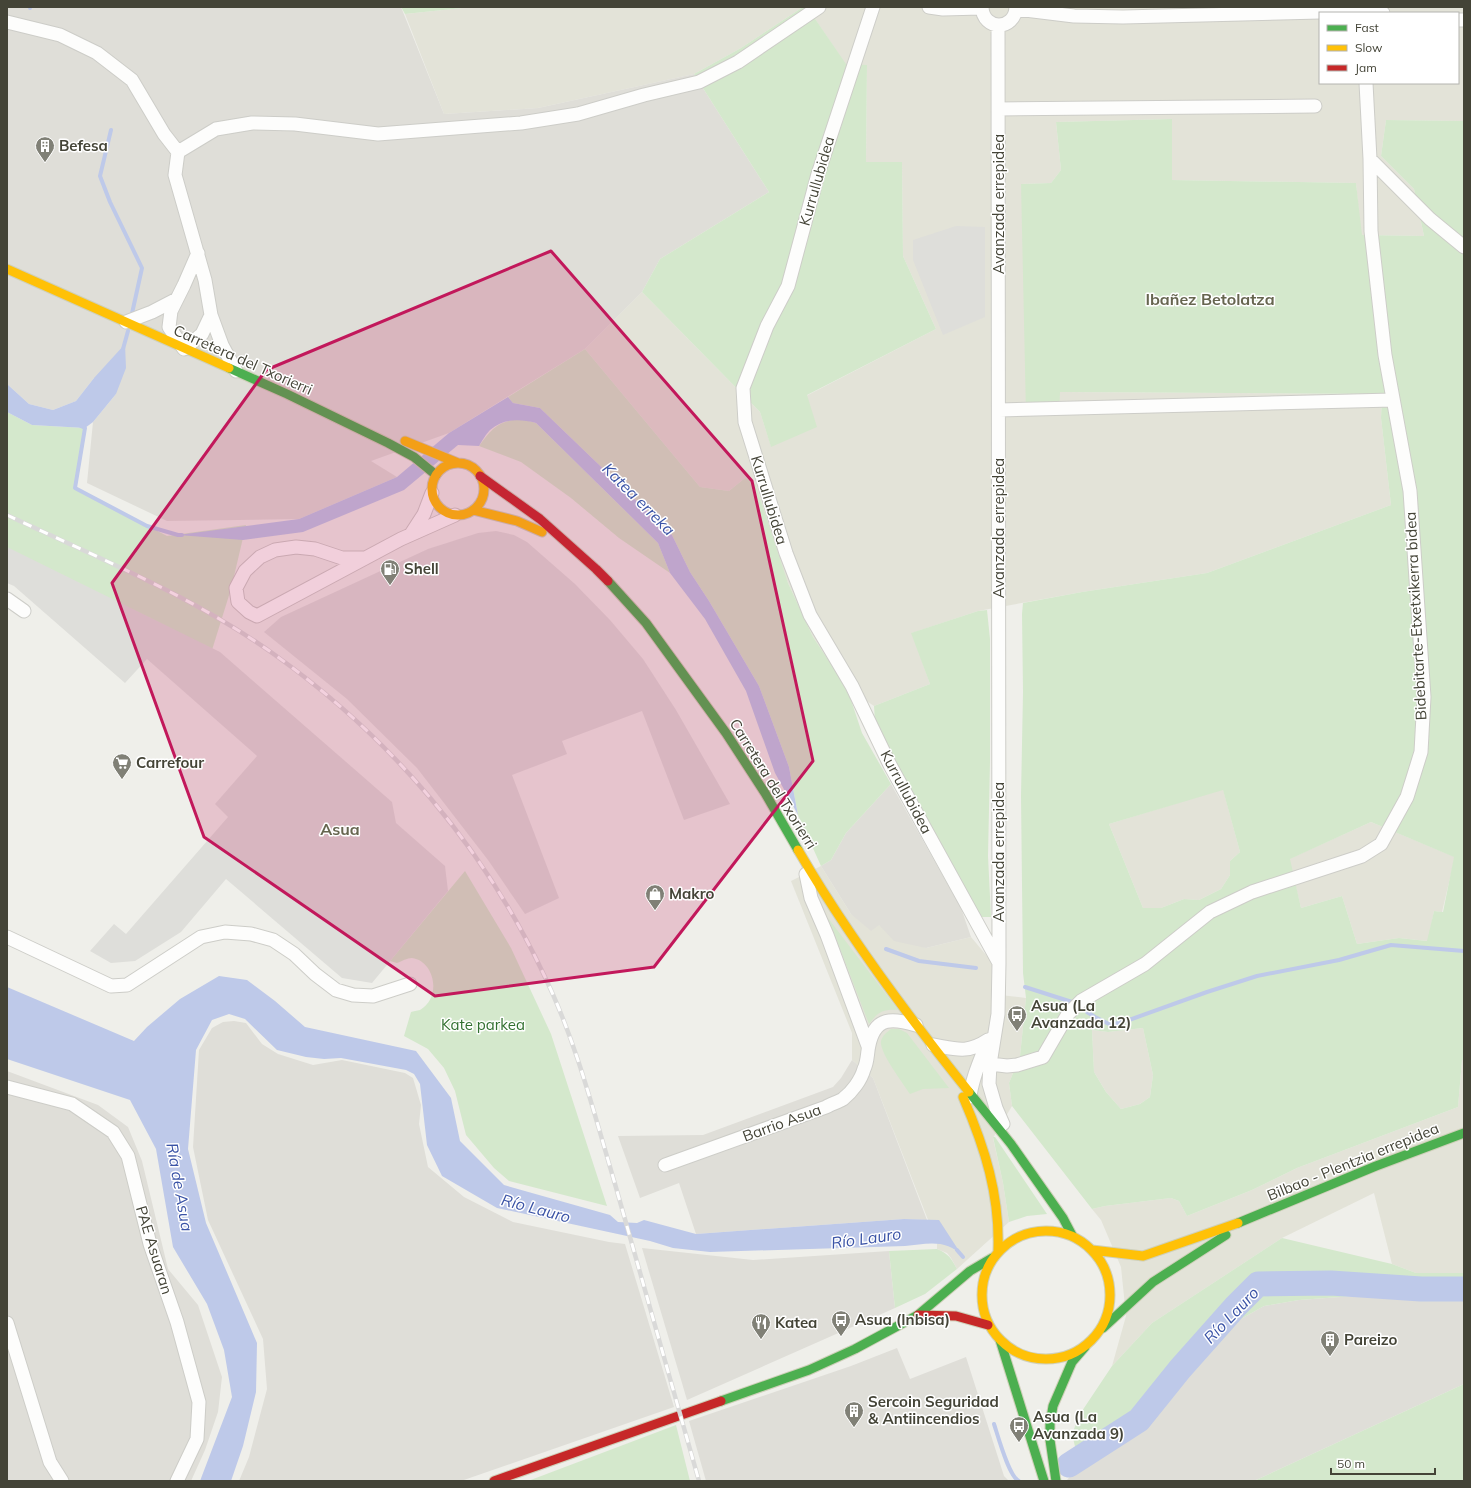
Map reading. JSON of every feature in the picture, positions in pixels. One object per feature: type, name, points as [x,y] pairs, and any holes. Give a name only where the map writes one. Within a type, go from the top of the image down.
[{"type":"main road","name":"Carretera del Txorierri","points":[[7,269],[331,415],[414,457],[436,475]]},
{"type":"main road","name":"Carretera del Txorierri","points":[[348,424],[397,438],[458,463]]},
{"type":"main road","points":[[458,463],[467,465],[474,469],[480,476],[484,491],[479,505],[473,510],[461,515],[455,515],[448,513],[438,505],[432,493],[436,475],[449,465],[458,463]]},
{"type":"main road","name":"Carretera del Txorierri","points":[[480,476],[540,519],[596,569],[646,624],[683,672],[735,746],[765,793],[823,893],[872,966],[946,1063]]},
{"type":"main road","name":"Carretera del Txorierri","points":[[473,510],[508,518],[528,525],[574,550]]},
{"type":"main road","points":[[946,1063],[1011,1144],[1063,1218],[1072,1235]]},
{"type":"main road","points":[[946,1063],[972,1117],[986,1153],[993,1183],[999,1231],[995,1254],[985,1273],[981,1291],[983,1308],[988,1325],[1000,1340],[1014,1351],[1032,1358],[1051,1359],[1070,1355],[1086,1346]]},
{"type":"main road","name":"Bilbao - Plentzia errepidea","points":[[1252,1218],[1376,1166],[1464,1133]]},
{"type":"main road","points":[[1092,1250],[1143,1256],[1252,1218]]},
{"type":"main road","points":[[1056,1481],[1050,1440],[1050,1424],[1052,1412],[1072,1362],[1101,1330],[1153,1282],[1252,1218]]},
{"type":"main road","points":[[494,1481],[507,1478],[809,1370],[855,1349],[918,1314],[970,1271],[995,1254],[1014,1238],[1032,1231],[1052,1230],[1072,1235],[1083,1241],[1103,1263],[1109,1280],[1111,1297],[1108,1314],[1101,1330]]},
{"type":"main road","points":[[918,1314],[956,1316],[988,1325]]},
{"type":"main road","points":[[1000,1340],[1044,1481]]},
{"type":"street","points":[[178,152],[216,129],[252,123],[295,124],[378,134],[521,123],[578,114],[644,95],[699,82],[738,62],[819,7]]},
{"type":"street","name":"Kurrullubidea","points":[[872,7],[818,174],[788,286],[767,326],[743,388],[745,422],[786,553],[810,616],[852,686],[890,765],[999,963]]},
{"type":"street","points":[[929,7],[943,9],[982,8],[982,13],[988,22],[998,26],[1008,23],[1015,14],[1016,8],[1074,16],[1123,17],[1361,10],[1376,12]]},
{"type":"street","points":[[7,22],[60,35],[97,53],[132,80],[164,134],[178,152],[175,175],[206,280],[211,315],[222,345],[237,372]]},
{"type":"street","name":"Avanzada errepidea","points":[[992,1035],[998,1014],[999,963],[998,26]]},
{"type":"street","name":"Bidebitarte-Etxetxikerra bidea","points":[[990,1064],[1007,1066],[1017,1065],[1042,1057],[1068,1014],[1081,1001],[1144,964],[1210,912],[1252,892],[1362,856],[1381,844],[1407,798],[1421,752],[1424,697],[1410,491],[1385,355],[1371,231],[1370,159],[1366,84]]},
{"type":"street","points":[[999,109],[1315,106]]},
{"type":"street","points":[[1370,159],[1430,219],[1464,247]]},
{"type":"street","points":[[198,253],[171,311],[169,327],[184,348],[202,334],[211,315]]},
{"type":"street","points":[[126,322],[152,312],[177,299]]},
{"type":"street","points":[[999,410],[1393,400]]},
{"type":"street","points":[[411,534],[424,514],[432,493]]},
{"type":"street","points":[[365,558],[342,558],[315,549],[296,547],[275,550],[260,557],[245,572],[236,588],[238,602],[249,612],[257,616],[411,534],[455,515]]},
{"type":"street","points":[[7,599],[24,610]]},
{"type":"street","name":"Barrio Asua","points":[[801,855],[811,898],[827,935],[868,1046]]},
{"type":"street","points":[[7,937],[111,986],[127,984],[201,937],[225,932],[251,934],[272,940],[294,954],[315,974],[336,990],[353,995],[373,996],[410,984]]},
{"type":"street","name":"Barrio Asua","points":[[664,1165],[826,1107],[842,1099],[855,1086],[864,1070],[872,1032],[879,1025],[888,1020],[899,1020],[918,1025]]},
{"type":"street","points":[[992,1035],[989,1084],[996,1108],[1011,1144]]},
{"type":"street","points":[[933,1046],[962,1050],[976,1047],[992,1035]]},
{"type":"street","points":[[972,1117],[971,1094],[973,1078],[992,1035]]},
{"type":"street","name":"PAE Asuaran","points":[[7,1086],[72,1104],[113,1132],[128,1156],[150,1244],[177,1322],[199,1402],[197,1439],[177,1481]]},
{"type":"street","points":[[7,1323],[50,1462],[62,1481]]},
{"type":"highlighted area","points":[[551,251],[752,481],[813,761],[654,967],[435,996],[204,837],[112,583],[266,370]]},
{"type":"shaded area","points":[[7,7],[401,7],[444,114],[538,108],[694,74],[769,192],[660,259],[642,292],[585,349],[449,433],[371,461],[397,477],[299,519],[167,521],[87,483],[93,422],[116,394],[94,378],[76,401],[53,410],[29,404],[7,384]]},
{"type":"shaded area","points":[[472,7],[803,7],[741,48],[694,74],[538,108],[444,114],[405,14]]},
{"type":"shaded area","points":[[807,7],[1464,7],[1464,121],[1386,120],[1381,156],[1414,189],[1424,236],[1361,235],[1356,183],[1172,180],[1172,119],[1056,122],[1061,170],[1051,183],[1021,184],[1060,392],[1382,394],[1381,418],[1391,505],[1207,573],[1082,592],[978,611],[912,633],[930,684],[874,706],[847,688],[813,637],[788,583],[745,478],[729,491],[700,487],[585,349],[642,292],[760,412],[771,446],[806,396],[936,329],[903,256],[902,162],[866,163],[867,65],[846,65]]},
{"type":"shaded area","points":[[956,226],[985,227],[985,317],[943,335],[913,260],[913,240]]},
{"type":"shaded area","points":[[496,531],[514,535],[527,542],[575,584],[610,620],[643,659],[676,710],[730,804],[684,820],[642,711],[562,741],[567,754],[512,775],[559,898],[525,914],[488,860],[417,768],[347,699],[264,632],[281,617],[428,549],[478,533]]},
{"type":"shaded area","points":[[7,547],[220,652],[392,802],[396,823],[445,866],[448,891],[372,983],[342,978],[226,879],[181,932],[135,961],[111,963],[90,951],[114,924],[126,934],[228,817],[215,804],[257,756],[147,659],[125,683],[14,586],[7,583]]},
{"type":"shaded area","points":[[891,784],[961,908],[971,937],[926,948],[894,941],[879,925],[871,931],[851,914],[821,866],[831,860],[846,833]]},
{"type":"shaded area","points":[[1223,789],[1240,852],[1230,861],[1230,875],[1221,889],[1199,900],[1184,899],[1161,908],[1143,908],[1109,824]]},
{"type":"shaded area","points":[[1371,822],[1455,857],[1442,912],[1434,911],[1428,941],[1399,938],[1357,944],[1342,896],[1301,908],[1289,859]]},
{"type":"shaded area","points":[[821,866],[851,914],[879,925],[926,948],[971,937],[992,962],[991,994],[1026,998],[1020,1056],[1009,1083],[1012,1106],[993,1138],[1003,1183],[1009,1222],[957,1269],[947,1253],[937,1249],[937,1243],[873,1078],[852,1060],[852,1033],[791,881]]},
{"type":"shaded area","points":[[234,1021],[246,1023],[262,1044],[278,1054],[313,1065],[342,1060],[405,1073],[413,1078],[421,1105],[419,1124],[428,1167],[464,1197],[513,1222],[625,1244],[674,1407],[461,1481],[239,1481],[249,1457],[267,1389],[263,1339],[208,1220],[193,1147],[199,1050],[212,1028],[223,1022]]},
{"type":"shaded area","points":[[1143,1028],[1153,1075],[1150,1097],[1140,1104],[1121,1109],[1106,1092],[1094,1072],[1092,1030],[1108,1032]]},
{"type":"shaded area","points":[[852,1060],[873,1078],[927,1220],[904,1219],[696,1234],[679,1183],[640,1198],[618,1136],[703,1135],[833,1087],[841,1078]]},
{"type":"shaded area","points":[[1462,1060],[1464,1060],[1464,1273],[1416,1273],[1392,1264],[1374,1193],[1282,1238],[1152,1323],[1112,1366],[1126,1316],[1121,1267],[1101,1220],[1092,1209],[1171,1198],[1179,1201],[1187,1216],[1252,1190],[1297,1168],[1458,1107]]},
{"type":"shaded area","points":[[7,1071],[98,1105],[128,1127],[142,1161],[168,1269],[198,1305],[222,1377],[218,1412],[205,1450],[191,1481],[7,1481]]},
{"type":"shaded area","points":[[642,1248],[753,1260],[889,1251],[895,1308],[687,1400]]},
{"type":"shaded area","points":[[1381,1294],[1464,1296],[1464,1384],[1254,1481],[1067,1481],[1075,1471],[1241,1319],[1264,1306],[1299,1300]]},
{"type":"shaded area","points":[[897,1348],[910,1379],[966,1357],[1004,1476],[1009,1481],[706,1481],[689,1421],[851,1366]]},
{"type":"green space","points":[[401,7],[472,7],[405,14]]},
{"type":"green space","points":[[803,7],[807,7],[846,64],[867,65],[866,162],[902,162],[903,256],[936,329],[807,395],[817,427],[771,447],[760,412],[642,292],[660,259],[769,192],[694,74],[741,48]]},
{"type":"green space","points":[[1172,119],[1172,180],[1356,183],[1362,235],[1424,236],[1414,189],[1381,156],[1386,120],[1464,121],[1464,1060],[1462,1060],[1458,1107],[1297,1168],[1252,1190],[1187,1216],[1179,1201],[1171,1198],[1092,1209],[1012,1106],[1009,1083],[1020,1056],[1026,998],[1023,973],[1021,796],[1023,603],[1082,592],[1207,573],[1391,505],[1381,418],[1382,394],[1060,392],[1059,415],[1026,414],[1021,184],[1051,183],[1061,170],[1056,122]],"holes":[[[1223,790],[1240,852],[1230,861],[1230,875],[1221,889],[1199,900],[1184,899],[1161,908],[1143,908],[1109,824]],[[1371,822],[1454,857],[1443,912],[1434,911],[1427,941],[1399,938],[1357,944],[1342,896],[1301,908],[1290,859]],[[1143,1028],[1153,1075],[1150,1097],[1140,1104],[1121,1109],[1106,1092],[1094,1072],[1092,1030],[1108,1032]]]},
{"type":"green space","points":[[585,349],[700,487],[729,491],[745,478],[755,483],[788,583],[813,637],[847,688],[862,733],[891,784],[846,833],[831,860],[821,866],[798,815],[789,767],[759,686],[709,601],[690,572],[672,535],[540,408],[513,403],[508,397]]},
{"type":"green space","points":[[7,412],[32,425],[85,428],[75,488],[167,536],[246,525],[231,589],[212,650],[7,548]]},
{"type":"green space","points":[[522,419],[536,423],[658,543],[670,573],[619,538],[571,498],[521,462],[479,446],[488,434],[497,426],[507,421]]},
{"type":"green space","points":[[987,610],[990,639],[988,856],[991,917],[979,917],[895,766],[875,722],[874,706],[930,684],[911,633],[978,611]]},
{"type":"green space","name":"Kate parkea","points":[[465,871],[511,948],[551,1034],[607,1206],[509,1181],[494,1168],[466,1135],[455,1091],[444,1068],[428,1049],[404,1036],[411,1012],[420,1010],[427,1004],[431,997],[433,981],[426,966],[420,961],[412,958],[397,963],[390,961]]},
{"type":"green space","points":[[828,918],[898,1010],[881,1012],[869,1024]]},
{"type":"green space","points":[[891,1029],[899,1029],[907,1033],[949,1088],[923,1089],[910,1094],[887,1060],[881,1046],[882,1037]]},
{"type":"green space","points":[[993,1137],[995,1137],[1047,1214],[1027,1216],[1009,1222],[1003,1183]]},
{"type":"green space","points":[[1282,1238],[1392,1264],[1416,1273],[1464,1273],[1464,1296],[1380,1294],[1299,1300],[1264,1306],[1241,1319],[1139,1431],[1075,1471],[1078,1459],[1072,1434],[1080,1414],[1112,1366],[1152,1323]]},
{"type":"green space","points":[[937,1249],[949,1257],[957,1269],[925,1294],[895,1308],[889,1251]]},
{"type":"green space","points":[[1464,1384],[1464,1481],[1254,1481]]},
{"type":"green space","points":[[676,1425],[690,1481],[528,1481]]},
{"type":"water","points":[[125,344],[126,368],[116,394],[93,422],[85,428],[32,425],[7,412],[7,384],[29,404],[53,410],[76,401],[94,378]]},
{"type":"water","points":[[508,397],[513,403],[540,408],[672,535],[690,572],[709,601],[759,686],[789,767],[798,815],[775,773],[746,691],[705,619],[670,573],[658,543],[536,423],[512,420],[501,423],[490,430],[479,446],[458,445],[404,490],[303,532],[243,540],[178,535],[299,519],[397,477],[449,433]]},
{"type":"water","name":"Ría de Asua","points":[[219,976],[247,980],[275,1001],[305,1027],[416,1051],[451,1098],[460,1141],[504,1185],[610,1215],[618,1222],[637,1223],[644,1220],[696,1234],[904,1219],[939,1220],[963,1257],[950,1247],[936,1244],[710,1252],[673,1248],[650,1241],[497,1208],[442,1176],[427,1145],[420,1084],[414,1074],[406,1070],[341,1058],[324,1059],[306,1057],[277,1050],[245,1019],[229,1014],[212,1020],[196,1050],[188,1149],[206,1223],[257,1343],[256,1392],[243,1446],[231,1481],[200,1481],[232,1397],[224,1350],[207,1304],[173,1247],[156,1149],[130,1100],[7,1059],[7,987],[134,1041],[147,1027],[180,999]]},
{"type":"waterway","points":[[111,130],[100,176],[110,202],[142,268],[131,318]]},
{"type":"waterway","points":[[123,349],[128,331]]},
{"type":"waterway","name":"Katea erreka","points":[[81,426],[85,428],[75,488],[147,526],[182,535]]},
{"type":"waterway","points":[[1087,1012],[1111,1025],[1257,976],[1339,960],[1391,945],[1464,951]]},
{"type":"waterway","points":[[886,949],[919,961],[976,968]]},
{"type":"waterway","points":[[1025,987],[1072,1002]]},
{"type":"waterway","name":"Río Lauro","points":[[957,1250],[963,1257]]},
{"type":"waterway","name":"Río Lauro","points":[[1069,1465],[1139,1420],[1180,1369],[1236,1306],[1258,1284],[1331,1283],[1421,1289],[1464,1289]]},
{"type":"waterway","name":"Río Lauro","points":[[994,1424],[1011,1472],[1019,1481]]},
{"type":"railway","points":[[7,515],[178,596],[244,634],[275,655],[317,687],[357,722],[395,759],[430,798],[463,839],[493,883],[520,928],[544,975],[566,1026],[600,1131],[699,1481]]},
{"type":"traffic: fast","points":[[229,368],[287,394],[388,443],[414,457],[436,475]]},
{"type":"traffic: fast","points":[[608,581],[646,623],[726,733],[765,793],[798,850]]},
{"type":"traffic: fast","points":[[969,1092],[1011,1144],[1063,1218],[1072,1235]]},
{"type":"traffic: fast","points":[[1238,1223],[1376,1166],[1464,1133]]},
{"type":"traffic: fast","points":[[1103,1328],[1153,1282],[1226,1235]]},
{"type":"traffic: fast","points":[[721,1401],[809,1370],[855,1349],[918,1315],[970,1271],[992,1258]]},
{"type":"traffic: fast","points":[[1000,1340],[1044,1481]]},
{"type":"traffic: fast","points":[[1056,1481],[1050,1440],[1050,1424],[1053,1406],[1072,1362],[1085,1347]]},
{"type":"traffic: slow","points":[[7,269],[229,368]]},
{"type":"traffic: slow","points":[[405,441],[458,463]]},
{"type":"traffic: slow","points":[[458,463],[468,465],[476,471],[482,479],[484,489],[482,499],[476,507],[468,513],[458,515],[448,513],[440,507],[434,499],[432,489],[434,479],[440,471],[448,465],[458,463]]},
{"type":"traffic: slow","points":[[473,510],[517,521],[542,532]]},
{"type":"traffic: slow","points":[[798,850],[837,913],[879,974],[923,1034],[969,1092]]},
{"type":"traffic: slow","points":[[963,1097],[978,1135],[990,1172],[996,1210],[998,1251]]},
{"type":"traffic: slow","points":[[1092,1250],[1143,1256],[1238,1223]]},
{"type":"traffic: slow","points":[[1040,1231],[1052,1231],[1071,1235],[1092,1249],[1106,1270],[1110,1295],[1106,1320],[1092,1341],[1071,1355],[1052,1359],[1040,1359],[1021,1355],[1000,1341],[986,1320],[982,1301],[982,1289],[986,1270],[1000,1249],[1021,1235],[1040,1231]]},
{"type":"traffic: jam","points":[[480,476],[540,519],[608,581]]},
{"type":"traffic: jam","points":[[918,1315],[956,1316],[988,1325]]},
{"type":"traffic: jam","points":[[494,1481],[721,1401]]},
{"type":"place","name":"Befesa","points":[[45,163]]},
{"type":"place","name":"Shell","points":[[390,586]]},
{"type":"place","name":"Carrefour","points":[[122,780]]},
{"type":"place","name":"Makro","points":[[655,911]]},
{"type":"place","name":"Asua (La Avanzada 12)","points":[[1017,1032]]},
{"type":"place","name":"Asua (Inbisa)","points":[[841,1337]]},
{"type":"place","name":"Katea","points":[[761,1340]]},
{"type":"place","name":"Pareizo","points":[[1330,1357]]},
{"type":"place","name":"Sercoin Seguridad & Antiincendios","points":[[854,1428]]},
{"type":"place","name":"Asua (La Avanzada 9)","points":[[1019,1443]]},
{"type":"district","name":"Ibañez Betolatza","points":[[1210,299]]},
{"type":"district","name":"Asua","points":[[340,829]]}]
